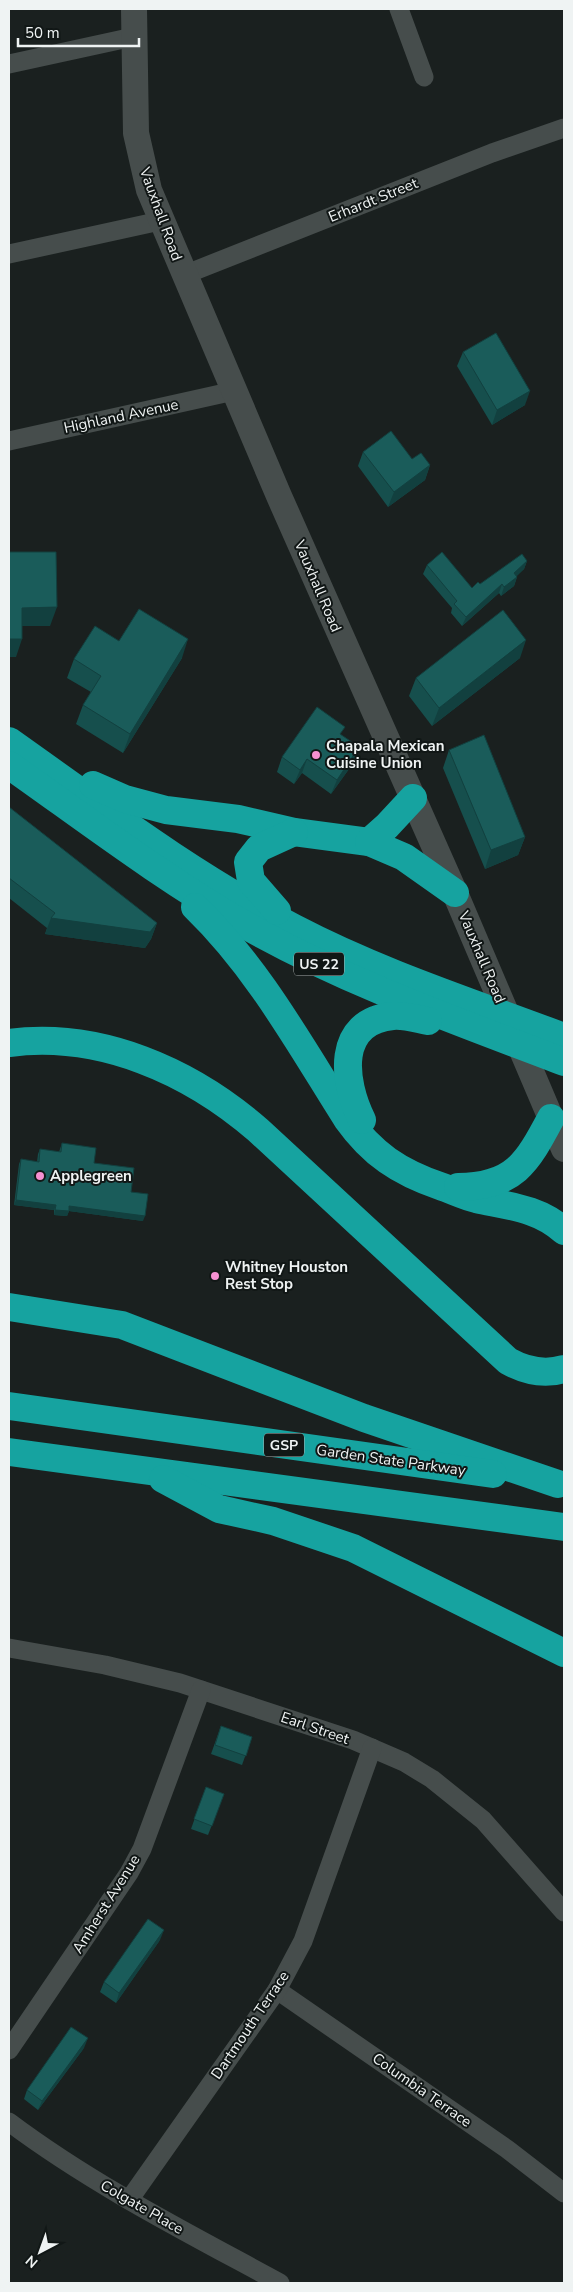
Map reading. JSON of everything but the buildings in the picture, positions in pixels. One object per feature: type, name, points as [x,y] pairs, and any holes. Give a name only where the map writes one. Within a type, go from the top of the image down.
[{"type":"highway","name":"US 22","points":[[9,741],[198,872],[293,928],[366,962],[564,1037]]},
{"type":"highway","points":[[39,762],[139,803],[166,810],[238,819],[294,832],[369,842],[404,858],[455,893]]},
{"type":"highway","name":"US 22","points":[[9,765],[155,868],[224,913],[302,955],[382,992],[564,1062]]},
{"type":"highway","points":[[369,842],[387,826],[412,798]]},
{"type":"highway","points":[[293,928],[254,887],[248,868],[250,858],[259,848],[294,832]]},
{"type":"highway","points":[[155,868],[207,918],[240,955],[270,996],[347,1118],[360,1136],[388,1161],[414,1178],[474,1198],[526,1209],[545,1217],[564,1231]]},
{"type":"highway","points":[[388,1161],[363,1122],[349,1089],[346,1067],[348,1057],[353,1041],[363,1028],[386,1018],[404,1017],[496,1036]]},
{"type":"highway","points":[[9,1043],[57,1042],[106,1049],[149,1062],[198,1086],[228,1106],[258,1130],[500,1355],[516,1365],[533,1371],[550,1372],[564,1369]]},
{"type":"highway","points":[[440,1186],[463,1187],[485,1185],[495,1183],[513,1174],[531,1154],[551,1118]]},
{"type":"highway","points":[[9,1307],[122,1325],[364,1418],[561,1484]]},
{"type":"highway","name":"Garden State Parkway","points":[[9,1406],[561,1484]]},
{"type":"highway","points":[[9,1452],[564,1527]]},
{"type":"highway","points":[[148,1471],[219,1509],[272,1521],[353,1548],[564,1653]]},
{"type":"street","name":"Vauxhall Road","points":[[134,9],[136,133],[149,190],[160,221],[455,893],[564,1149]]},
{"type":"street","points":[[398,9],[424,77]]},
{"type":"street","points":[[9,64],[134,37]]},
{"type":"street","name":"Erhardt Street","points":[[184,275],[492,153],[564,128]]},
{"type":"street","points":[[9,254],[160,221]]},
{"type":"street","name":"Highland Avenue","points":[[9,441],[234,391]]},
{"type":"street","name":"Earl Street","points":[[9,1648],[105,1665],[201,1690],[372,1748],[404,1762],[460,1799],[505,1843],[564,1912]]},
{"type":"street","name":"Amherst Avenue","points":[[9,2050],[129,1873],[142,1848],[201,1690]]},
{"type":"street","name":"Dartmouth Terrace","points":[[129,2200],[277,1990],[303,1941],[372,1748]]},
{"type":"street","name":"Columbia Terrace","points":[[277,1990],[507,2148],[564,2193]]},
{"type":"street","name":"Colgate Place","points":[[9,2122],[73,2167],[280,2283]]},
{"type":"place","name":"Chapala Mexican Cuisine Union","points":[[316,755]]},
{"type":"place","name":"Applegreen","points":[[40,1176]]},
{"type":"place","name":"Whitney Houston Rest Stop","points":[[215,1276]]}]
